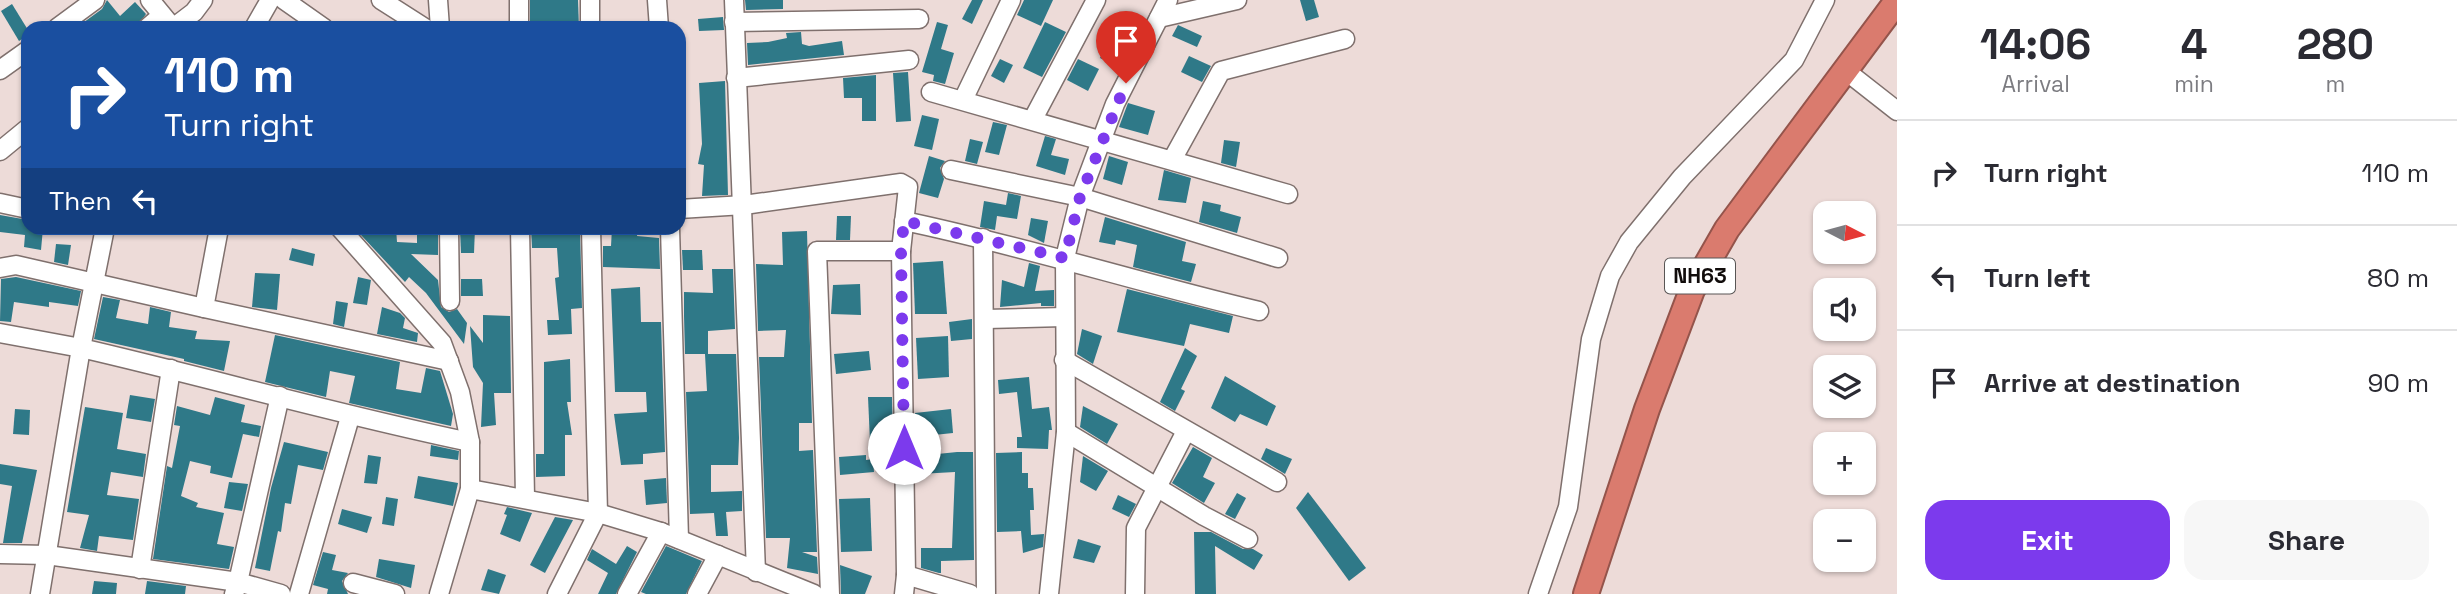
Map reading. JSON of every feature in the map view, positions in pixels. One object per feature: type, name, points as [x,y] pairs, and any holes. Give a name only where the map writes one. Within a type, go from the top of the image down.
[{"type":"highway","name":"NH63","points":[[1586,594],[1647,409],[1692,290],[1727,229],[1897,1]]},
{"type":"street","points":[[66,21],[95,0]]},
{"type":"street","points":[[150,0],[167,21]]},
{"type":"street","points":[[175,21],[194,12],[203,0]]},
{"type":"street","points":[[258,21],[270,0]]},
{"type":"street","points":[[284,0],[314,21]]},
{"type":"street","points":[[381,0],[414,21]]},
{"type":"street","points":[[438,0],[440,21]]},
{"type":"street","points":[[519,0],[519,21]]},
{"type":"street","points":[[590,0],[590,21]]},
{"type":"street","points":[[657,0],[658,21]]},
{"type":"street","points":[[734,0],[744,205],[756,572]]},
{"type":"street","points":[[963,100],[1011,0]]},
{"type":"street","points":[[1033,119],[1096,0]]},
{"type":"street","points":[[1049,594],[1066,432],[1065,258],[1080,197],[1115,104],[1168,0]]},
{"type":"street","points":[[1159,18],[1237,0]]},
{"type":"street","points":[[1538,594],[1568,507],[1591,339],[1610,276],[1629,242],[1682,177],[1794,60],[1825,0]]},
{"type":"street","points":[[734,22],[919,19]]},
{"type":"street","points":[[1172,160],[1221,71],[1345,39]]},
{"type":"street","points":[[0,71],[21,55]]},
{"type":"street","points":[[736,78],[909,60]]},
{"type":"street","points":[[1846,71],[1897,111]]},
{"type":"street","points":[[931,92],[1288,194]]},
{"type":"street","points":[[0,151],[21,134]]},
{"type":"street","points":[[951,170],[1080,197],[1278,258]]},
{"type":"street","points":[[686,209],[744,205],[903,183],[909,191],[901,251],[906,575],[904,594]]},
{"type":"street","points":[[0,203],[21,208]]},
{"type":"street","points":[[904,221],[1065,258],[1138,282],[1259,311]]},
{"type":"street","points":[[40,594],[103,235]]},
{"type":"street","points":[[204,307],[218,235]]},
{"type":"street","points":[[346,235],[442,343],[460,392],[470,442],[470,489],[439,594]]},
{"type":"street","points":[[449,235],[450,302]]},
{"type":"street","points":[[520,235],[525,497]]},
{"type":"street","points":[[557,594],[598,513],[591,235]]},
{"type":"street","points":[[670,235],[679,540]]},
{"type":"street","points":[[983,238],[986,319],[986,594]]},
{"type":"street","points":[[830,594],[817,251],[901,251]]},
{"type":"street","points":[[0,268],[16,265],[449,360]]},
{"type":"street","points":[[986,319],[1064,317]]},
{"type":"street","points":[[0,333],[81,348],[281,396],[351,417],[470,442]]},
{"type":"street","points":[[1064,360],[1278,482]]},
{"type":"street","points":[[140,569],[171,369]]},
{"type":"street","points":[[236,588],[281,396]]},
{"type":"street","points":[[299,594],[351,417]]},
{"type":"street","points":[[1135,594],[1134,535],[1156,485],[1186,431]]},
{"type":"street","points":[[1066,432],[1204,516],[1248,539]]},
{"type":"street","points":[[470,489],[525,497],[598,513],[661,531],[756,572],[770,587],[814,594]]},
{"type":"street","points":[[627,594],[661,531]]},
{"type":"street","points":[[0,554],[47,555],[281,594]]},
{"type":"street","points":[[696,594],[718,555]]},
{"type":"street","points":[[906,575],[970,594]]},
{"type":"street","points":[[353,583],[395,594]]},
{"type":"building","points":[[107,0],[120,16],[135,2],[146,14],[141,21],[86,21],[102,9]]},
{"type":"building","points":[[530,0],[578,0],[579,21],[530,21]]},
{"type":"building","points":[[745,0],[783,0],[783,9],[746,10]]},
{"type":"building","points":[[972,0],[983,0],[972,24],[962,19]]},
{"type":"building","points":[[1024,0],[1053,0],[1041,26],[1017,15]]},
{"type":"building","points":[[1300,0],[1314,0],[1319,17],[1306,21]]},
{"type":"building","points":[[12,4],[22,21],[19,41],[1,11]]},
{"type":"building","points":[[723,17],[724,30],[699,31],[698,19]]},
{"type":"building","points":[[937,22],[948,25],[941,49],[954,53],[945,84],[933,81],[934,75],[922,72]]},
{"type":"building","points":[[1045,22],[1066,32],[1042,77],[1023,68]]},
{"type":"building","points":[[1178,25],[1202,36],[1197,47],[1172,36]]},
{"type":"building","points":[[801,32],[802,44],[809,46],[842,41],[844,55],[748,65],[747,43],[768,42],[787,38],[786,33]]},
{"type":"building","points":[[1108,43],[1128,53],[1121,68],[1100,58]]},
{"type":"building","points":[[1189,56],[1211,66],[1202,82],[1181,72]]},
{"type":"building","points":[[1000,59],[1013,65],[1004,83],[991,76]]},
{"type":"building","points":[[1078,59],[1099,69],[1088,91],[1067,80]]},
{"type":"building","points":[[908,72],[911,121],[896,122],[893,73]]},
{"type":"building","points":[[876,75],[876,121],[862,121],[862,98],[844,98],[843,78]]},
{"type":"building","points":[[725,81],[728,195],[702,196],[704,165],[698,164],[702,144],[699,83]]},
{"type":"building","points":[[1128,103],[1155,111],[1148,135],[1119,127]]},
{"type":"building","points":[[922,115],[939,119],[932,150],[914,146]]},
{"type":"building","points":[[993,122],[1007,125],[999,155],[985,152]]},
{"type":"building","points":[[1045,136],[1056,139],[1051,155],[1069,159],[1065,175],[1036,166]]},
{"type":"building","points":[[970,139],[983,142],[977,164],[965,161]]},
{"type":"building","points":[[1224,140],[1240,142],[1236,167],[1221,163]]},
{"type":"building","points":[[929,156],[945,161],[940,168],[944,179],[938,198],[919,193]]},
{"type":"building","points":[[1109,156],[1128,162],[1122,185],[1103,179]]},
{"type":"building","points":[[1164,170],[1191,178],[1186,203],[1158,200]]},
{"type":"building","points":[[1008,193],[1021,196],[1017,219],[997,216],[995,230],[980,227],[984,201],[1006,205]]},
{"type":"building","points":[[1203,201],[1221,205],[1220,211],[1241,217],[1237,233],[1199,222]]},
{"type":"building","points":[[0,215],[21,219],[21,235],[0,232]]},
{"type":"building","points":[[837,216],[851,216],[850,240],[836,240]]},
{"type":"building","points":[[1105,217],[1186,242],[1182,261],[1196,264],[1191,282],[1133,267],[1137,245],[1116,240],[1115,245],[1099,242]]},
{"type":"building","points":[[1031,218],[1048,221],[1044,243],[1028,235]]},
{"type":"building","points":[[807,231],[812,423],[799,423],[799,451],[813,450],[817,552],[802,552],[817,557],[818,574],[787,568],[790,538],[766,538],[759,357],[784,357],[786,330],[758,331],[756,264],[783,265],[782,232]]},
{"type":"building","points":[[25,235],[42,235],[41,250],[24,247]]},
{"type":"building","points":[[361,235],[396,235],[397,242],[417,243],[417,235],[438,235],[438,255],[411,254],[438,280],[441,307],[449,312],[457,309],[467,323],[464,344],[426,293],[409,277],[405,282]]},
{"type":"building","points":[[460,235],[475,235],[474,253],[461,253]]},
{"type":"building","points":[[531,235],[580,235],[582,308],[571,309],[572,334],[548,335],[547,320],[559,320],[555,278],[559,277],[557,248],[532,248]]},
{"type":"building","points":[[612,235],[659,238],[660,269],[603,267],[603,246],[611,246]]},
{"type":"building","points":[[56,244],[71,245],[68,265],[54,262]]},
{"type":"building","points":[[292,248],[315,254],[313,266],[289,260]]},
{"type":"building","points":[[682,250],[702,250],[703,270],[683,270]]},
{"type":"building","points":[[943,261],[947,314],[915,314],[913,263]]},
{"type":"building","points":[[1029,263],[1040,266],[1035,291],[1054,290],[1054,306],[1041,306],[1041,303],[1000,307],[1002,280],[1024,287]]},
{"type":"building","points":[[712,269],[733,269],[735,329],[708,331],[708,354],[736,354],[738,465],[711,465],[711,492],[742,491],[742,511],[726,512],[728,536],[716,536],[714,513],[690,514],[686,392],[707,391],[705,354],[685,354],[684,292],[713,293]]},
{"type":"building","points":[[255,273],[280,274],[277,310],[252,307]]},
{"type":"building","points":[[16,277],[81,291],[78,306],[49,302],[49,307],[14,302],[11,322],[0,321],[1,279]]},
{"type":"building","points":[[358,277],[371,280],[367,305],[353,303]]},
{"type":"building","points":[[461,279],[482,279],[483,296],[461,296]]},
{"type":"building","points":[[860,284],[861,315],[831,314],[833,285]]},
{"type":"building","points":[[640,287],[641,322],[661,322],[665,452],[643,454],[643,464],[621,465],[614,414],[647,412],[646,392],[615,392],[611,289]]},
{"type":"building","points":[[1127,289],[1233,316],[1229,333],[1190,324],[1184,346],[1117,332]]},
{"type":"building","points":[[103,297],[120,300],[116,318],[148,324],[150,307],[171,312],[169,327],[197,331],[195,339],[230,341],[224,371],[94,339]]},
{"type":"building","points":[[336,301],[348,303],[344,327],[333,324]]},
{"type":"building","points":[[382,307],[400,313],[405,318],[403,328],[418,333],[417,342],[377,334]]},
{"type":"building","points":[[483,315],[510,316],[511,393],[494,393],[496,425],[481,427],[483,383],[473,367],[470,326],[483,343]]},
{"type":"building","points":[[972,319],[972,339],[951,341],[949,322]]},
{"type":"building","points":[[1082,329],[1102,336],[1093,364],[1077,354]]},
{"type":"building","points":[[275,335],[400,362],[396,389],[421,393],[426,368],[440,371],[453,414],[451,426],[349,403],[355,376],[330,371],[326,397],[265,382]]},
{"type":"building","points":[[948,336],[949,377],[918,379],[916,338]]},
{"type":"building","points":[[1185,348],[1197,356],[1181,389],[1185,391],[1175,411],[1160,402]]},
{"type":"building","points":[[869,351],[871,370],[836,374],[834,354]]},
{"type":"building","points":[[570,359],[571,402],[567,402],[572,435],[565,435],[565,476],[536,477],[536,454],[544,454],[544,362]]},
{"type":"building","points":[[1225,376],[1276,406],[1267,426],[1240,414],[1235,422],[1211,408]]},
{"type":"building","points":[[1029,377],[1032,409],[1049,407],[1052,430],[1049,430],[1048,449],[1017,448],[1017,437],[1022,437],[1017,392],[999,394],[998,380]]},
{"type":"building","points":[[130,395],[155,399],[151,422],[126,418]]},
{"type":"building","points":[[215,397],[245,405],[241,422],[261,426],[259,437],[243,434],[232,478],[210,473],[211,466],[190,461],[181,496],[198,503],[196,507],[224,513],[217,544],[234,547],[229,569],[153,559],[167,466],[172,468],[180,426],[174,425],[177,406],[210,415]]},
{"type":"building","points":[[868,397],[892,397],[893,440],[870,442]]},
{"type":"building","points":[[1083,406],[1118,424],[1107,444],[1080,427]]},
{"type":"building","points":[[85,407],[123,413],[117,449],[146,454],[143,477],[111,472],[107,495],[139,499],[133,540],[99,536],[97,551],[80,548],[89,515],[67,512]]},
{"type":"building","points":[[15,409],[30,410],[29,435],[13,434]]},
{"type":"building","points":[[951,409],[953,433],[915,437],[915,413]]},
{"type":"building","points":[[284,442],[328,452],[323,470],[298,465],[291,504],[285,503],[281,532],[278,531],[270,571],[255,568],[271,488]]},
{"type":"building","points":[[431,445],[459,451],[458,460],[430,456]]},
{"type":"building","points":[[1193,447],[1212,458],[1203,477],[1215,483],[1204,503],[1172,483]]},
{"type":"building","points":[[1266,448],[1292,459],[1285,474],[1261,459]]},
{"type":"building","points":[[973,452],[974,560],[941,561],[939,573],[921,568],[921,548],[952,548],[955,472],[919,474],[918,456]]},
{"type":"building","points":[[1022,452],[1022,473],[1028,473],[1028,488],[1033,488],[1031,535],[1044,534],[1043,547],[1023,553],[1021,531],[997,532],[996,453]]},
{"type":"building","points":[[368,455],[381,457],[377,484],[364,483]]},
{"type":"building","points":[[866,455],[866,460],[873,459],[874,472],[840,475],[839,457]]},
{"type":"building","points":[[1083,456],[1108,471],[1096,491],[1080,482]]},
{"type":"building","points":[[0,464],[37,470],[22,543],[3,543],[12,486],[0,484]]},
{"type":"building","points":[[418,476],[458,483],[453,506],[414,498]]},
{"type":"building","points":[[666,478],[667,503],[646,505],[644,480]]},
{"type":"building","points":[[229,482],[248,484],[242,511],[224,508]]},
{"type":"building","points":[[1308,492],[1366,568],[1349,581],[1296,508]]},
{"type":"building","points":[[1237,493],[1246,498],[1235,519],[1225,514]]},
{"type":"building","points":[[1118,495],[1136,504],[1129,517],[1112,509]]},
{"type":"building","points":[[386,497],[398,499],[394,526],[382,524]]},
{"type":"building","points":[[870,498],[872,551],[841,552],[839,499]]},
{"type":"building","points":[[507,507],[532,513],[520,542],[500,534]]},
{"type":"building","points":[[342,509],[372,517],[367,533],[338,524]]},
{"type":"building","points":[[555,517],[573,520],[545,573],[530,565]]},
{"type":"building","points":[[1194,532],[1211,532],[1243,549],[1253,549],[1263,555],[1254,570],[1215,546],[1216,594],[1195,594]]},
{"type":"building","points":[[1078,539],[1101,546],[1094,563],[1073,558]]},
{"type":"building","points":[[627,546],[637,552],[616,594],[598,594],[608,573],[587,560],[592,549],[616,564]]},
{"type":"building","points":[[666,546],[702,561],[686,594],[641,592]]},
{"type":"building","points":[[323,552],[336,555],[332,570],[348,573],[342,581],[348,594],[327,594],[328,589],[313,585]]},
{"type":"building","points":[[379,559],[415,565],[411,588],[376,577]]},
{"type":"building","points":[[840,565],[872,576],[865,594],[841,594]]},
{"type":"building","points":[[488,569],[506,575],[499,594],[481,590]]},
{"type":"building","points":[[94,581],[117,583],[116,594],[92,594]]},
{"type":"building","points":[[147,581],[186,586],[185,594],[145,594]]},
{"type":"route","points":[[904,448],[901,251],[904,221],[1065,258],[1080,197],[1115,104],[1126,83]]}]
